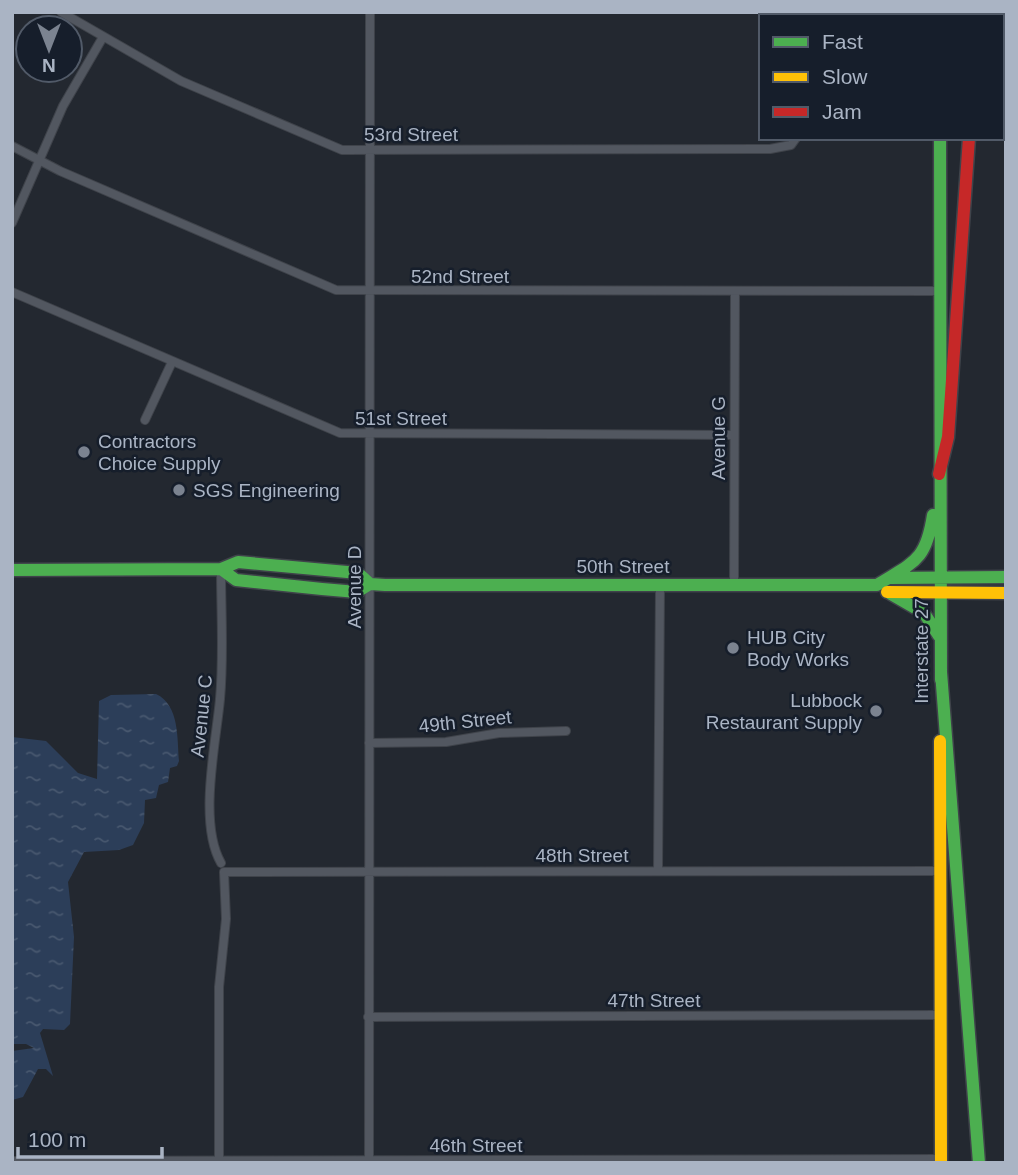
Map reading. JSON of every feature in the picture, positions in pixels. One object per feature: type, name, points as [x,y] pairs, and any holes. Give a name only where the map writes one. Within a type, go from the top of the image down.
[{"type":"main road","name":"Interstate 27","points":[[940,140],[940,1161]]},
{"type":"main road","points":[[939,474],[948,436],[969,140]]},
{"type":"main road","points":[[939,487],[927,547],[917,560],[883,585],[925,613],[940,640]]},
{"type":"main road","name":"50th Street","points":[[12,570],[221,569],[239,562],[358,573],[370,583]]},
{"type":"main road","name":"50th Street","points":[[221,569],[236,580],[357,592],[370,583],[883,585],[940,578],[1006,577]]},
{"type":"main road","name":"50th Street","points":[[883,585],[940,593],[1006,593]]},
{"type":"main road","points":[[941,672],[979,1163]]},
{"type":"street","name":"53rd Street","points":[[61,12],[172,77],[342,150],[770,149],[795,141]]},
{"type":"street","name":"Avenue D","points":[[369,1162],[370,12]]},
{"type":"street","points":[[12,223],[67,98],[103,37]]},
{"type":"street","name":"52nd Street","points":[[12,146],[327,286],[351,292],[939,291]]},
{"type":"street","name":"51st Street","points":[[12,292],[340,433],[734,435]]},
{"type":"street","name":"Avenue G","points":[[734,585],[735,292]]},
{"type":"street","points":[[145,420],[172,362]]},
{"type":"street","name":"Avenue C","points":[[219,1161],[219,987],[226,919],[222,868],[214,848],[209,783],[220,700],[221,569]]},
{"type":"street","points":[[658,871],[660,585]]},
{"type":"street","name":"49th Street","points":[[369,743],[446,742],[499,733],[566,731]]},
{"type":"street","name":"48th Street","points":[[222,868],[369,871],[940,871]]},
{"type":"street","name":"47th Street","points":[[368,1017],[940,1015]]},
{"type":"street","name":"46th Street","points":[[12,1161],[940,1161]]},
{"type":"water","points":[[156,694],[164,699],[173,714],[179,761],[177,766],[170,768],[168,782],[159,785],[156,798],[145,800],[144,823],[133,845],[119,850],[84,852],[68,882],[74,937],[70,1024],[64,1030],[43,1029],[40,1033],[53,1076],[46,1069],[38,1069],[23,1097],[12,1100],[12,1051],[34,1048],[26,1044],[12,1044],[12,737],[46,741],[78,773],[97,779],[99,701],[111,695]]},
{"type":"traffic: fast","points":[[940,140],[941,680]]},
{"type":"traffic: fast","points":[[12,570],[221,569],[238,562],[358,573],[370,584],[385,585],[877,585],[916,559],[926,542],[933,515]]},
{"type":"traffic: fast","points":[[221,569],[236,580],[322,589],[357,592],[370,584]]},
{"type":"traffic: fast","points":[[890,578],[1006,577]]},
{"type":"traffic: fast","points":[[891,594],[924,613],[939,636]]},
{"type":"traffic: fast","points":[[941,672],[979,1163]]},
{"type":"traffic: slow","points":[[887,592],[1006,593]]},
{"type":"traffic: slow","points":[[940,741],[941,1163]]},
{"type":"traffic: jam","points":[[939,474],[948,437],[969,140]]},
{"type":"place","name":"Contractors Choice Supply","points":[[84,452]]},
{"type":"place","name":"SGS Engineering","points":[[179,490]]},
{"type":"place","name":"HUB City Body Works","points":[[733,648]]},
{"type":"place","name":"Lubbock Restaurant Supply","points":[[876,711]]}]
